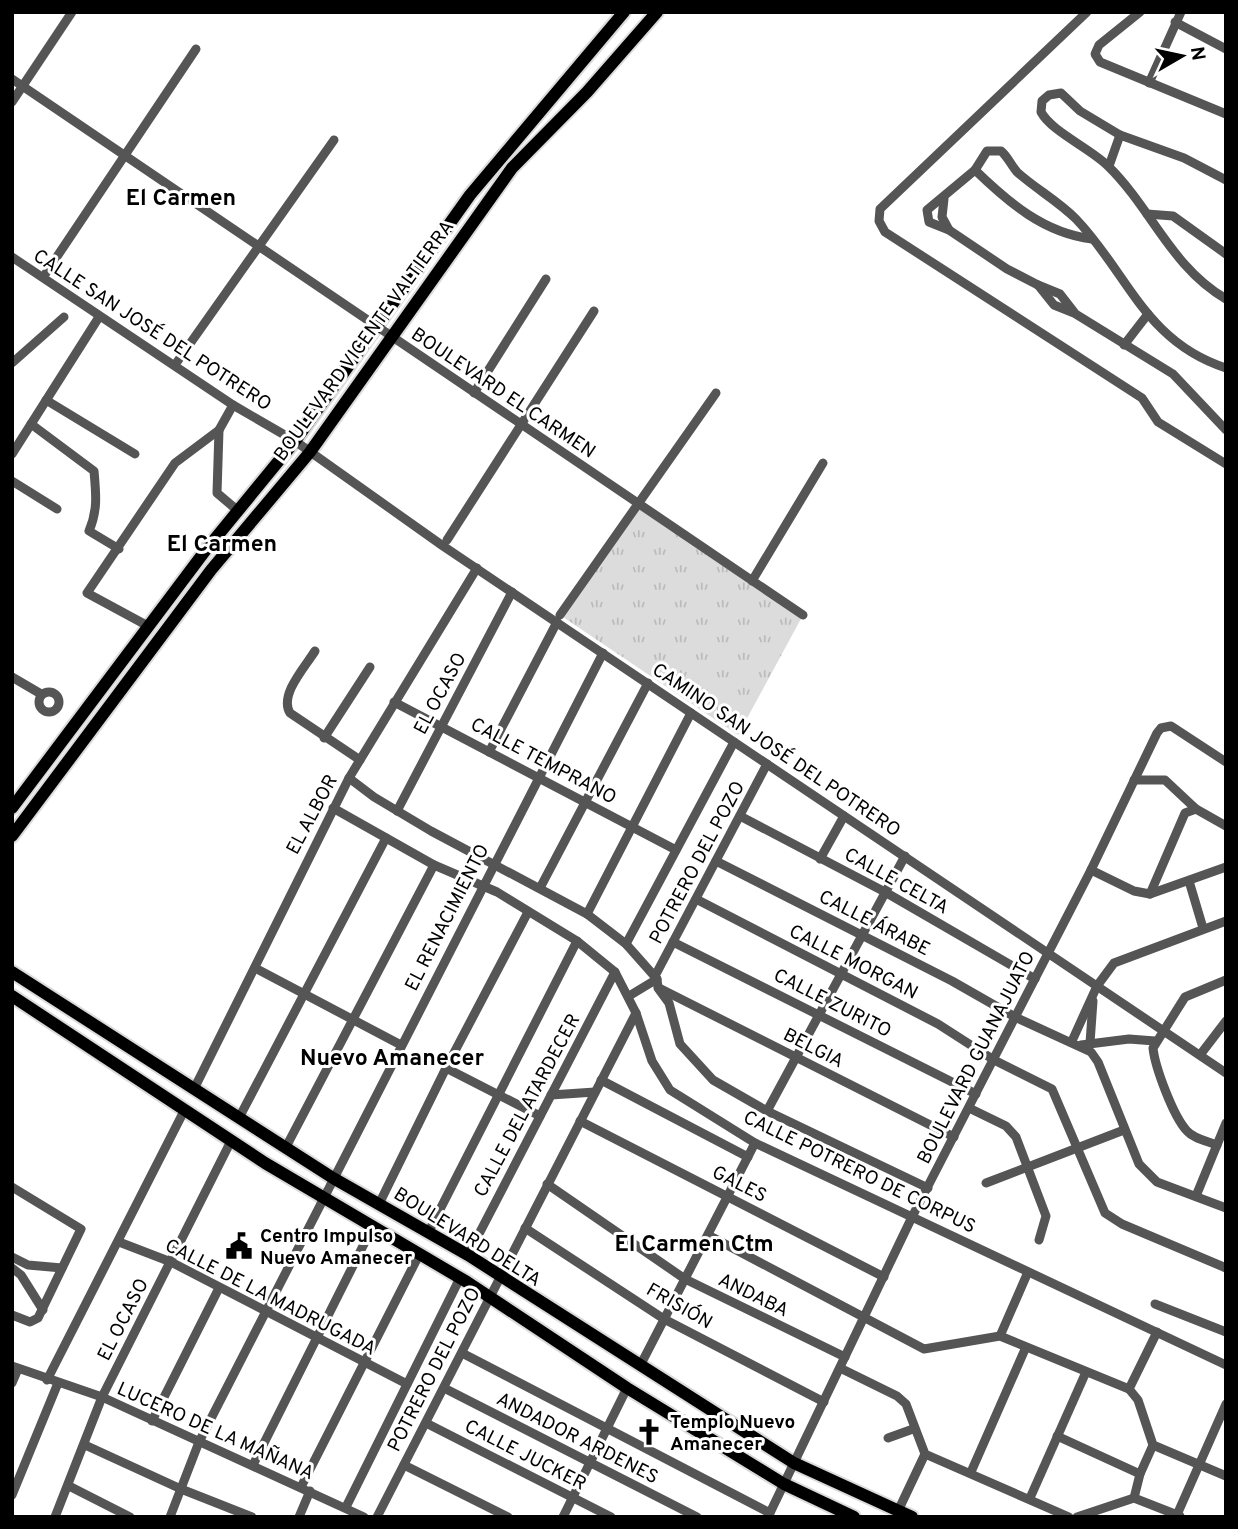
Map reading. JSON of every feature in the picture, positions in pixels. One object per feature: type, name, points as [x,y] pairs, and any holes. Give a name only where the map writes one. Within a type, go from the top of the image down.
[{"type":"main road","name":"BOULEVARD VICENTE VALTIERRA","points":[[12,808],[237,510],[295,441],[495,164],[624,12]]},
{"type":"main road","name":"BOULEVARD VICENTE VALTIERRA","points":[[12,836],[211,570],[310,452],[389,337],[512,168],[587,93],[657,12]]},
{"type":"main road","name":"BOULEVARD DELTA","points":[[12,972],[333,1178],[468,1255],[794,1463],[912,1517]]},
{"type":"main road","name":"BOULEVARD DELTA","points":[[12,996],[231,1141],[323,1199],[460,1278],[627,1388],[783,1484],[854,1517]]},
{"type":"main road","points":[[75,1038],[93,1038],[94,1023]]},
{"type":"main road","points":[[138,1081],[134,1065],[149,1059]]},
{"type":"street","points":[[12,102],[72,12]]},
{"type":"street","points":[[1087,12],[880,209],[879,221],[885,232],[1142,397],[1158,422],[1226,464]]},
{"type":"street","points":[[1140,12],[1100,45],[1096,54],[1105,66],[1226,114]]},
{"type":"street","points":[[1149,83],[1181,12]]},
{"type":"street","points":[[1175,22],[1226,49]]},
{"type":"street","points":[[46,273],[196,49]]},
{"type":"street","name":"BOULEVARD EL CARMEN","points":[[12,79],[803,615]]},
{"type":"street","points":[[1226,180],[1184,158],[1120,135],[1080,111],[1061,93],[1049,95],[1042,101],[1041,112],[1048,122],[1109,166],[1182,265],[1226,299]]},
{"type":"street","points":[[1109,166],[1120,135]]},
{"type":"street","points":[[177,362],[334,140]]},
{"type":"street","points":[[1226,368],[1187,349],[1148,314],[1130,294],[1092,239],[1064,208],[1019,173],[1001,151],[987,150],[975,170],[944,199],[929,207],[926,215],[929,222],[949,230],[1007,269],[1038,285],[1049,300],[1173,374],[1226,430]]},
{"type":"street","points":[[975,170],[998,192],[1042,224],[1056,232],[1092,239]]},
{"type":"street","points":[[944,199],[942,217],[949,230]]},
{"type":"street","points":[[1147,214],[1173,216],[1226,254]]},
{"type":"street","name":"CALLE SAN JOSÉ DEL POTRERO","points":[[12,257],[233,405],[310,452]]},
{"type":"street","points":[[474,393],[546,279]]},
{"type":"street","points":[[447,540],[594,311]]},
{"type":"street","points":[[1124,345],[1148,314]]},
{"type":"street","points":[[12,363],[64,317]]},
{"type":"street","points":[[12,454],[99,317]]},
{"type":"street","points":[[489,752],[558,618],[716,393]]},
{"type":"street","points":[[46,400],[135,454]]},
{"type":"street","points":[[148,626],[87,593],[120,549],[175,463],[219,430],[233,405]]},
{"type":"street","points":[[31,424],[93,471],[97,501],[96,515],[89,531],[120,549]]},
{"type":"street","points":[[219,430],[218,493],[237,510]]},
{"type":"street","name":"CAMINO SAN JOSÉ DEL POTRERO","points":[[310,452],[512,592],[558,618],[603,653],[905,856],[1096,989],[1226,1073]]},
{"type":"street","points":[[752,581],[823,463]]},
{"type":"street","points":[[12,481],[57,509]]},
{"type":"street","name":"EL ALBOR","points":[[195,1087],[349,778],[477,568]]},
{"type":"street","name":"EL OCASO","points":[[397,811],[512,592]]},
{"type":"street","points":[[314,651],[287,696],[286,705],[290,713],[360,761]]},
{"type":"street","name":"EL RENACIMIENTO","points":[[170,1517],[199,1443],[267,1314],[482,884],[603,653]]},
{"type":"street","points":[[324,738],[370,667]]},
{"type":"street","points":[[12,677],[41,694]]},
{"type":"street","points":[[540,888],[648,683]]},
{"type":"street","name":"CALLE TEMPRANO","points":[[394,702],[677,850]]},
{"type":"street","points":[[587,914],[691,713]]},
{"type":"street","name":"BOULEVARD GUANAJUATO","points":[[769,1515],[914,1214],[1091,870],[1161,727],[1176,728],[1226,762]]},
{"type":"street","points":[[626,944],[734,741]]},
{"type":"street","name":"POTRERO DEL POZO","points":[[657,981],[673,942],[767,764]]},
{"type":"street","points":[[349,778],[397,811],[587,914],[626,944],[657,981],[668,1003],[680,1044],[696,1065],[713,1080],[767,1111],[928,1188]]},
{"type":"street","points":[[1134,780],[1165,780],[1196,809],[1226,826]]},
{"type":"street","name":"CALLE POTRERO DE CORPUS","points":[[333,808],[433,865],[497,892],[576,941],[615,972],[629,996],[652,1061],[670,1090],[755,1143],[914,1214],[1028,1272],[1226,1365]]},
{"type":"street","points":[[1150,894],[1185,813],[1196,809]]},
{"type":"street","name":"CALLE CELTA","points":[[740,816],[885,892],[1035,979]]},
{"type":"street","points":[[820,859],[844,816]]},
{"type":"street","points":[[240,1116],[386,838]]},
{"type":"street","points":[[767,1111],[905,856]]},
{"type":"street","name":"CALLE ÁRABE","points":[[716,861],[863,934],[1015,1017],[1081,1043]]},
{"type":"street","points":[[286,1147],[433,865]]},
{"type":"street","points":[[1091,870],[1134,891],[1150,894],[1226,867]]},
{"type":"street","points":[[1189,881],[1203,928]]},
{"type":"street","name":"CALLE MORGAN","points":[[696,899],[938,1024],[994,1060],[1052,1089],[1105,1213],[1122,1224],[1226,1268]]},
{"type":"street","points":[[379,1204],[446,1068],[528,912]]},
{"type":"street","points":[[1081,1043],[1096,989],[1114,963],[1226,921]]},
{"type":"street","points":[[429,1231],[576,941]]},
{"type":"street","name":"CALLE ZURITO","points":[[673,942],[976,1094]]},
{"type":"street","points":[[255,968],[401,1045]]},
{"type":"street","name":"CALLE DEL ATARDECER","points":[[468,1255],[615,972]]},
{"type":"street","points":[[1217,1145],[1195,1137],[1185,1128],[1157,1069],[1155,1041],[1185,997],[1226,980]]},
{"type":"street","points":[[629,996],[657,981]]},
{"type":"street","name":"BELGIA","points":[[657,981],[796,1058],[954,1137]]},
{"type":"street","points":[[1081,1043],[1096,989]]},
{"type":"street","name":"POTRERO DEL POZO","points":[[377,1517],[636,1013]]},
{"type":"street","points":[[1200,1055],[1226,1021]]},
{"type":"street","points":[[1081,1043],[1129,1039],[1155,1041]]},
{"type":"street","points":[[1081,1043],[1098,1062],[1139,1164],[1157,1182],[1226,1208]]},
{"type":"street","points":[[446,1068],[540,1116]]},
{"type":"street","points":[[601,1080],[748,1157]]},
{"type":"street","points":[[551,1095],[595,1092]]},
{"type":"street","points":[[969,1108],[1012,1131],[1046,1216],[1039,1240]]},
{"type":"street","points":[[47,1380],[184,1111]]},
{"type":"street","name":"GALES","points":[[580,1121],[884,1277]]},
{"type":"street","points":[[1196,1196],[1226,1123]]},
{"type":"street","points":[[986,1183],[1124,1130]]},
{"type":"street","name":"EL OCASO","points":[[55,1517],[102,1398],[231,1141]]},
{"type":"street","points":[[640,1366],[755,1143]]},
{"type":"street","name":"ANDABA","points":[[547,1184],[685,1279],[845,1357]]},
{"type":"street","points":[[12,1186],[82,1229],[38,1318],[30,1322],[12,1315]]},
{"type":"street","points":[[253,1465],[372,1228]]},
{"type":"street","name":"FRISIÓN","points":[[524,1228],[664,1319],[824,1402]]},
{"type":"street","points":[[708,1235],[863,1320],[930,1350],[1000,1336],[1129,1389],[1138,1400],[1153,1445],[1140,1474],[1134,1498]]},
{"type":"street","name":"CALLE DE LA MADRUGADA","points":[[118,1241],[171,1262],[315,1339],[407,1384]]},
{"type":"street","points":[[299,1517],[306,1489],[362,1363],[419,1255]]},
{"type":"street","points":[[12,1258],[28,1265],[62,1268]]},
{"type":"street","points":[[21,1275],[28,1265]]},
{"type":"street","points":[[12,1268],[21,1275],[43,1310]]},
{"type":"street","points":[[1000,1336],[1028,1272]]},
{"type":"street","points":[[346,1507],[460,1278]]},
{"type":"street","points":[[152,1421],[219,1288]]},
{"type":"street","points":[[1155,1304],[1226,1332]]},
{"type":"street","points":[[1129,1389],[1157,1332]]},
{"type":"street","points":[[971,1472],[1026,1347]]},
{"type":"street","points":[[462,1353],[769,1515]]},
{"type":"street","points":[[12,1383],[15,1368]]},
{"type":"street","name":"LUCERO DE LA MAÑANA","points":[[15,1368],[102,1398],[364,1517]]},
{"type":"street","points":[[840,1368],[897,1396],[906,1404],[913,1429],[925,1454],[1069,1517]]},
{"type":"street","points":[[1030,1498],[1086,1372]]},
{"type":"street","points":[[12,1495],[58,1383]]},
{"type":"street","name":"ANDADOR ARDENES","points":[[444,1388],[697,1517]]},
{"type":"street","points":[[563,1517],[627,1388]]},
{"type":"street","points":[[1077,1517],[1134,1498],[1178,1516],[1226,1404]]},
{"type":"street","name":"CALLE JUCKER","points":[[426,1423],[611,1517]]},
{"type":"street","points":[[888,1438],[913,1429]]},
{"type":"street","points":[[1057,1436],[1140,1474]]},
{"type":"street","points":[[85,1445],[181,1489],[252,1517]]},
{"type":"street","points":[[1153,1445],[1226,1476]]},
{"type":"street","points":[[898,1511],[925,1454]]},
{"type":"street","points":[[404,1465],[508,1517]]},
{"type":"street","points":[[69,1486],[130,1517]]},
{"type":"green space","points":[[639,503],[803,615],[738,735],[560,615]]},
{"type":"place","name":"Centro Impulso Nuevo Amanecer","points":[[239,1246]]},
{"type":"place","name":"Templo Nuevo Amanecer","points":[[649,1432]]},
{"type":"district","name":"El Carmen","points":[[181,197]]},
{"type":"district","name":"El Carmen","points":[[222,543]]},
{"type":"district","name":"Nuevo Amanecer","points":[[392,1057]]},
{"type":"district","name":"El Carmen Ctm","points":[[694,1243]]}]
